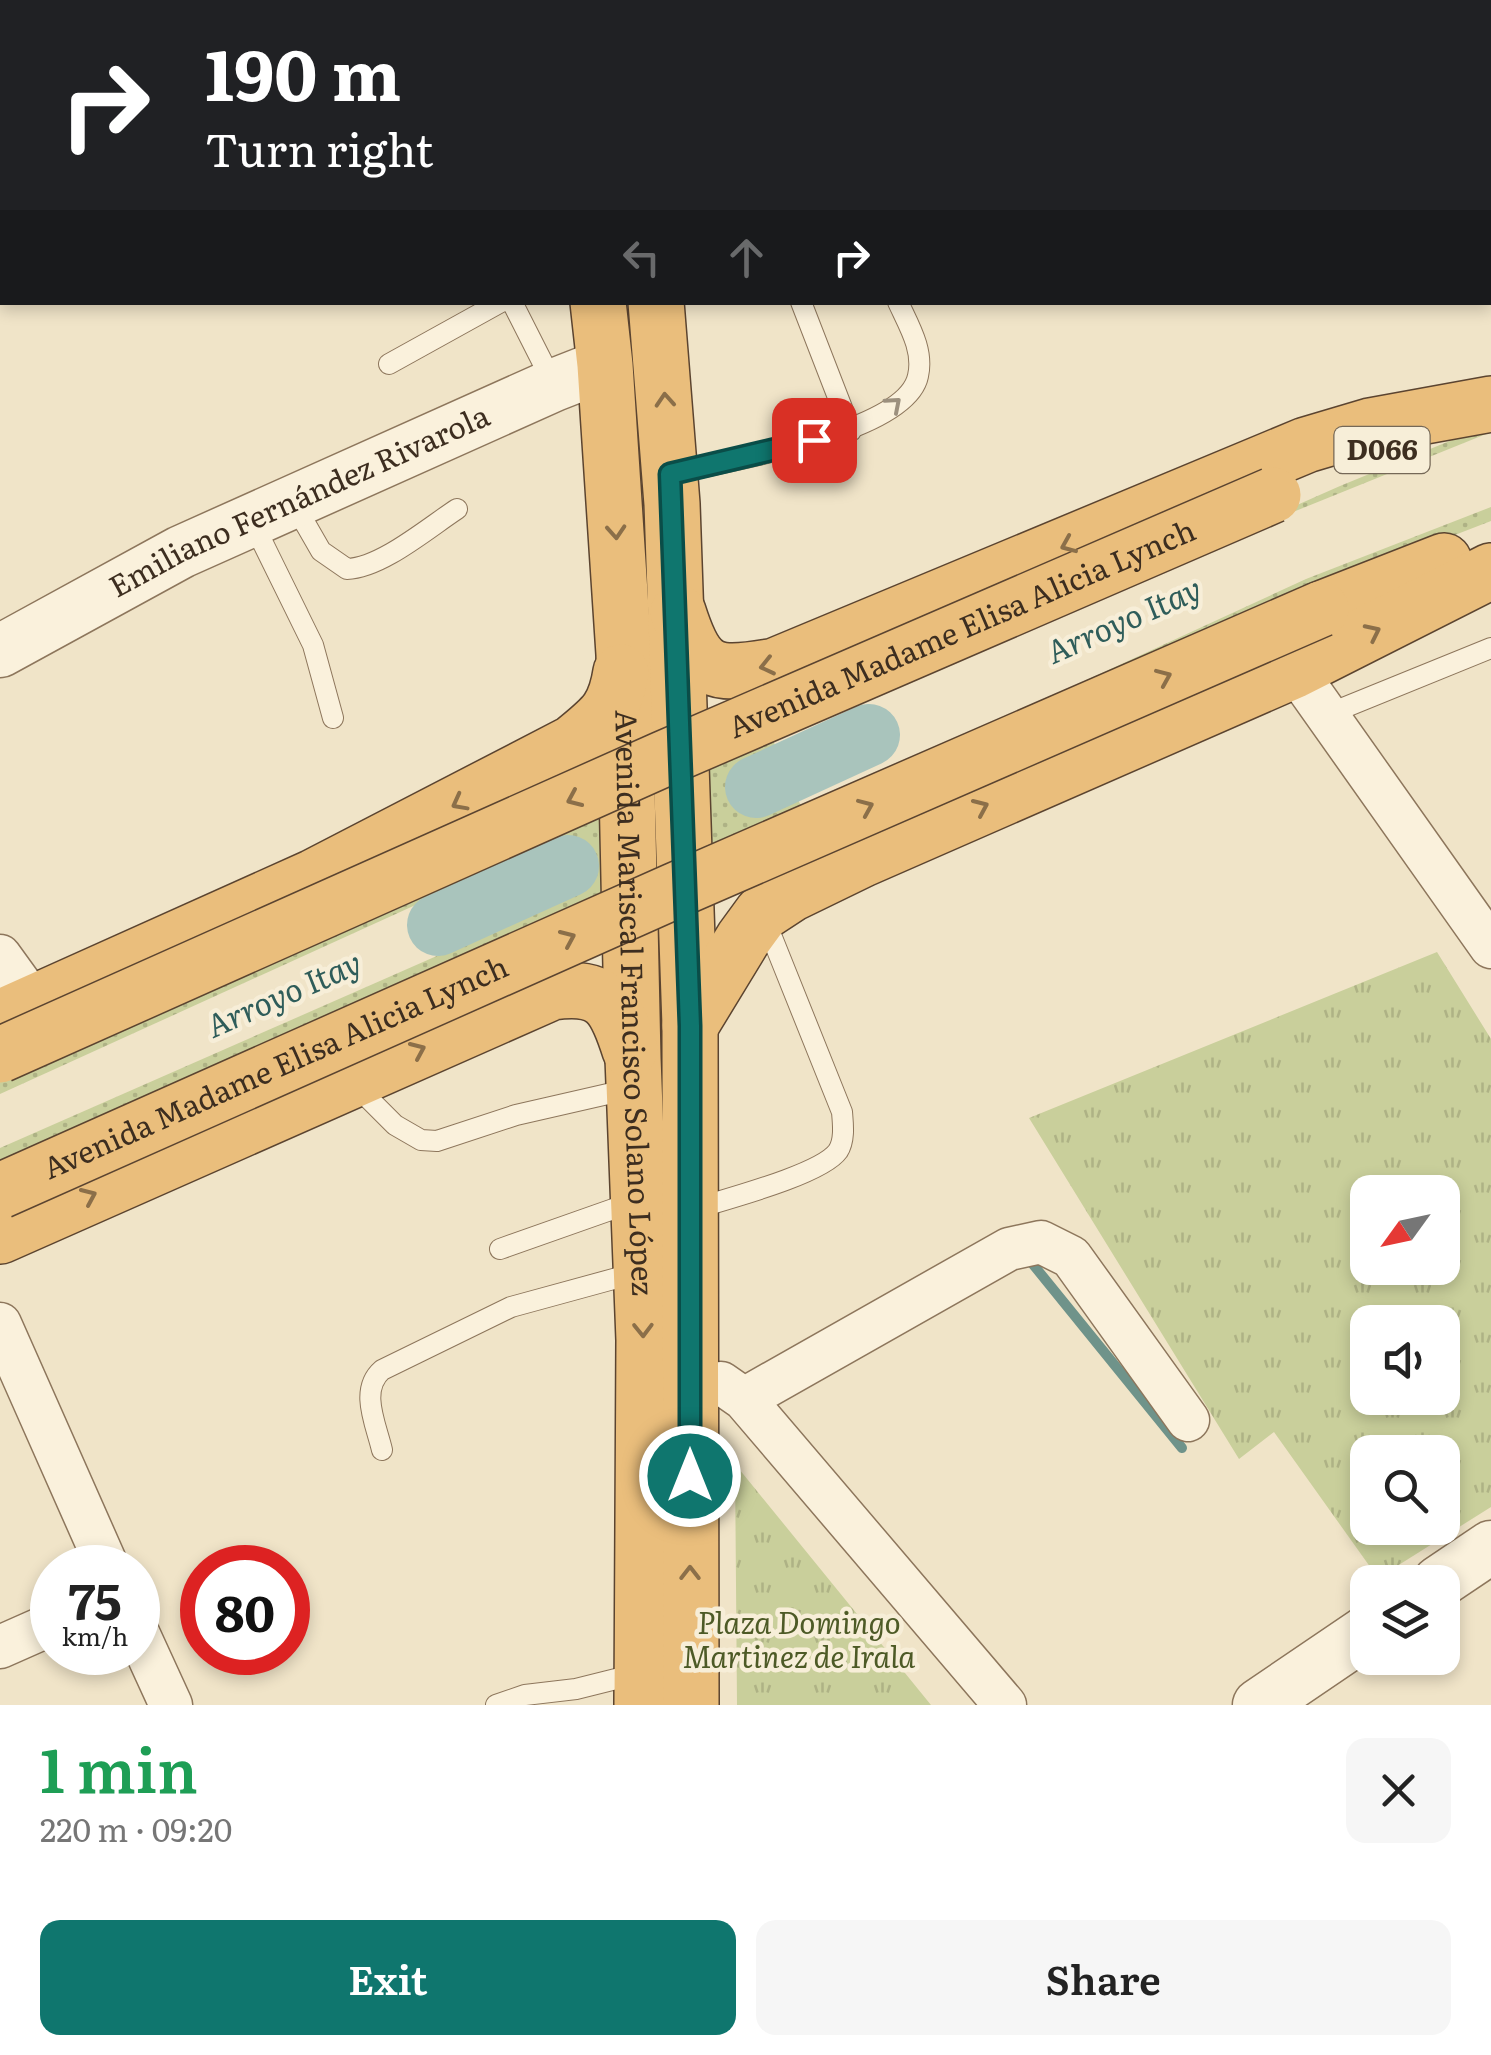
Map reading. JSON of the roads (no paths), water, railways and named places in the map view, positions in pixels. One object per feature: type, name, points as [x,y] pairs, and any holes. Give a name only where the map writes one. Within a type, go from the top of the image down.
[{"type":"highway","name":"Avenida Mariscal Francisco Solano López","points":[[598,305],[624,654],[633,1073],[664,1206],[690,1362],[691,1705]]},
{"type":"highway","name":"Avenida Mariscal Francisco Solano López","points":[[642,1689],[641,1272],[664,1206],[690,1026],[676,602],[656,305]]},
{"type":"highway","points":[[676,602],[688,644],[702,662],[734,673],[775,666],[1306,445],[1370,426],[1491,405]]},
{"type":"highway","name":"Avenida Madame Elisa Alicia Lynch","points":[[0,1055],[663,759],[1491,405]]},
{"type":"highway","name":"Avenida Madame Elisa Alicia Lynch","points":[[0,1191],[674,890],[1320,610],[1491,543]]},
{"type":"highway","points":[[690,1026],[762,913],[791,894],[1295,670],[1491,571]]},
{"type":"highway","points":[[17,1011],[314,877],[573,742],[605,717],[617,699],[624,654]]},
{"type":"highway","points":[[0,1236],[552,992],[575,989],[604,997],[614,1009],[633,1073]]},
{"type":"street","name":"Emiliano Fernández Rivarola","points":[[0,651],[181,552],[605,365]]},
{"type":"street","points":[[1295,670],[1491,947]]},
{"type":"street","points":[[0,956],[17,1011]]},
{"type":"street","points":[[744,1399],[1010,1249],[1041,1242],[1071,1257],[1188,1420]]},
{"type":"street","points":[[0,1324],[98,1545]]},
{"type":"street","points":[[690,1362],[744,1399],[1005,1705]]},
{"type":"street","points":[[1460,1568],[1491,1547]]},
{"type":"street","points":[[0,1648],[30,1634]]},
{"type":"street","points":[[1259,1705],[1350,1643]]},
{"type":"street","points":[[157,1675],[171,1705]]},
{"type":"lane","points":[[390,364],[496,305]]},
{"type":"lane","points":[[514,305],[554,385]]},
{"type":"lane","points":[[802,305],[851,431]]},
{"type":"lane","points":[[670,474],[851,431],[892,410],[918,380],[920,351],[899,305]]},
{"type":"lane","points":[[272,512],[347,569],[382,558],[456,510]]},
{"type":"lane","points":[[272,512],[333,718]]},
{"type":"lane","points":[[1326,715],[1491,648]]},
{"type":"lane","points":[[500,1249],[664,1206],[782,1181],[822,1164],[839,1150],[842,1112],[762,913]]},
{"type":"lane","points":[[351,1080],[395,1125],[420,1140],[437,1142],[633,1073]]},
{"type":"lane","points":[[382,1450],[369,1392],[371,1380],[382,1370],[511,1306],[641,1272]]},
{"type":"lane","points":[[496,1705],[525,1695],[576,1689],[642,1689]]},
{"type":"waterway","name":"Arroyo Itay","points":[[756,787],[869,735]]},
{"type":"waterway","name":"Arroyo Itay","points":[[438,925],[568,866]]},
{"type":"waterway","points":[[1027,1257],[1182,1448]]},
{"type":"park label","name":"Plaza Domingo Martinez de Irala","points":[[799,1641]]}]
